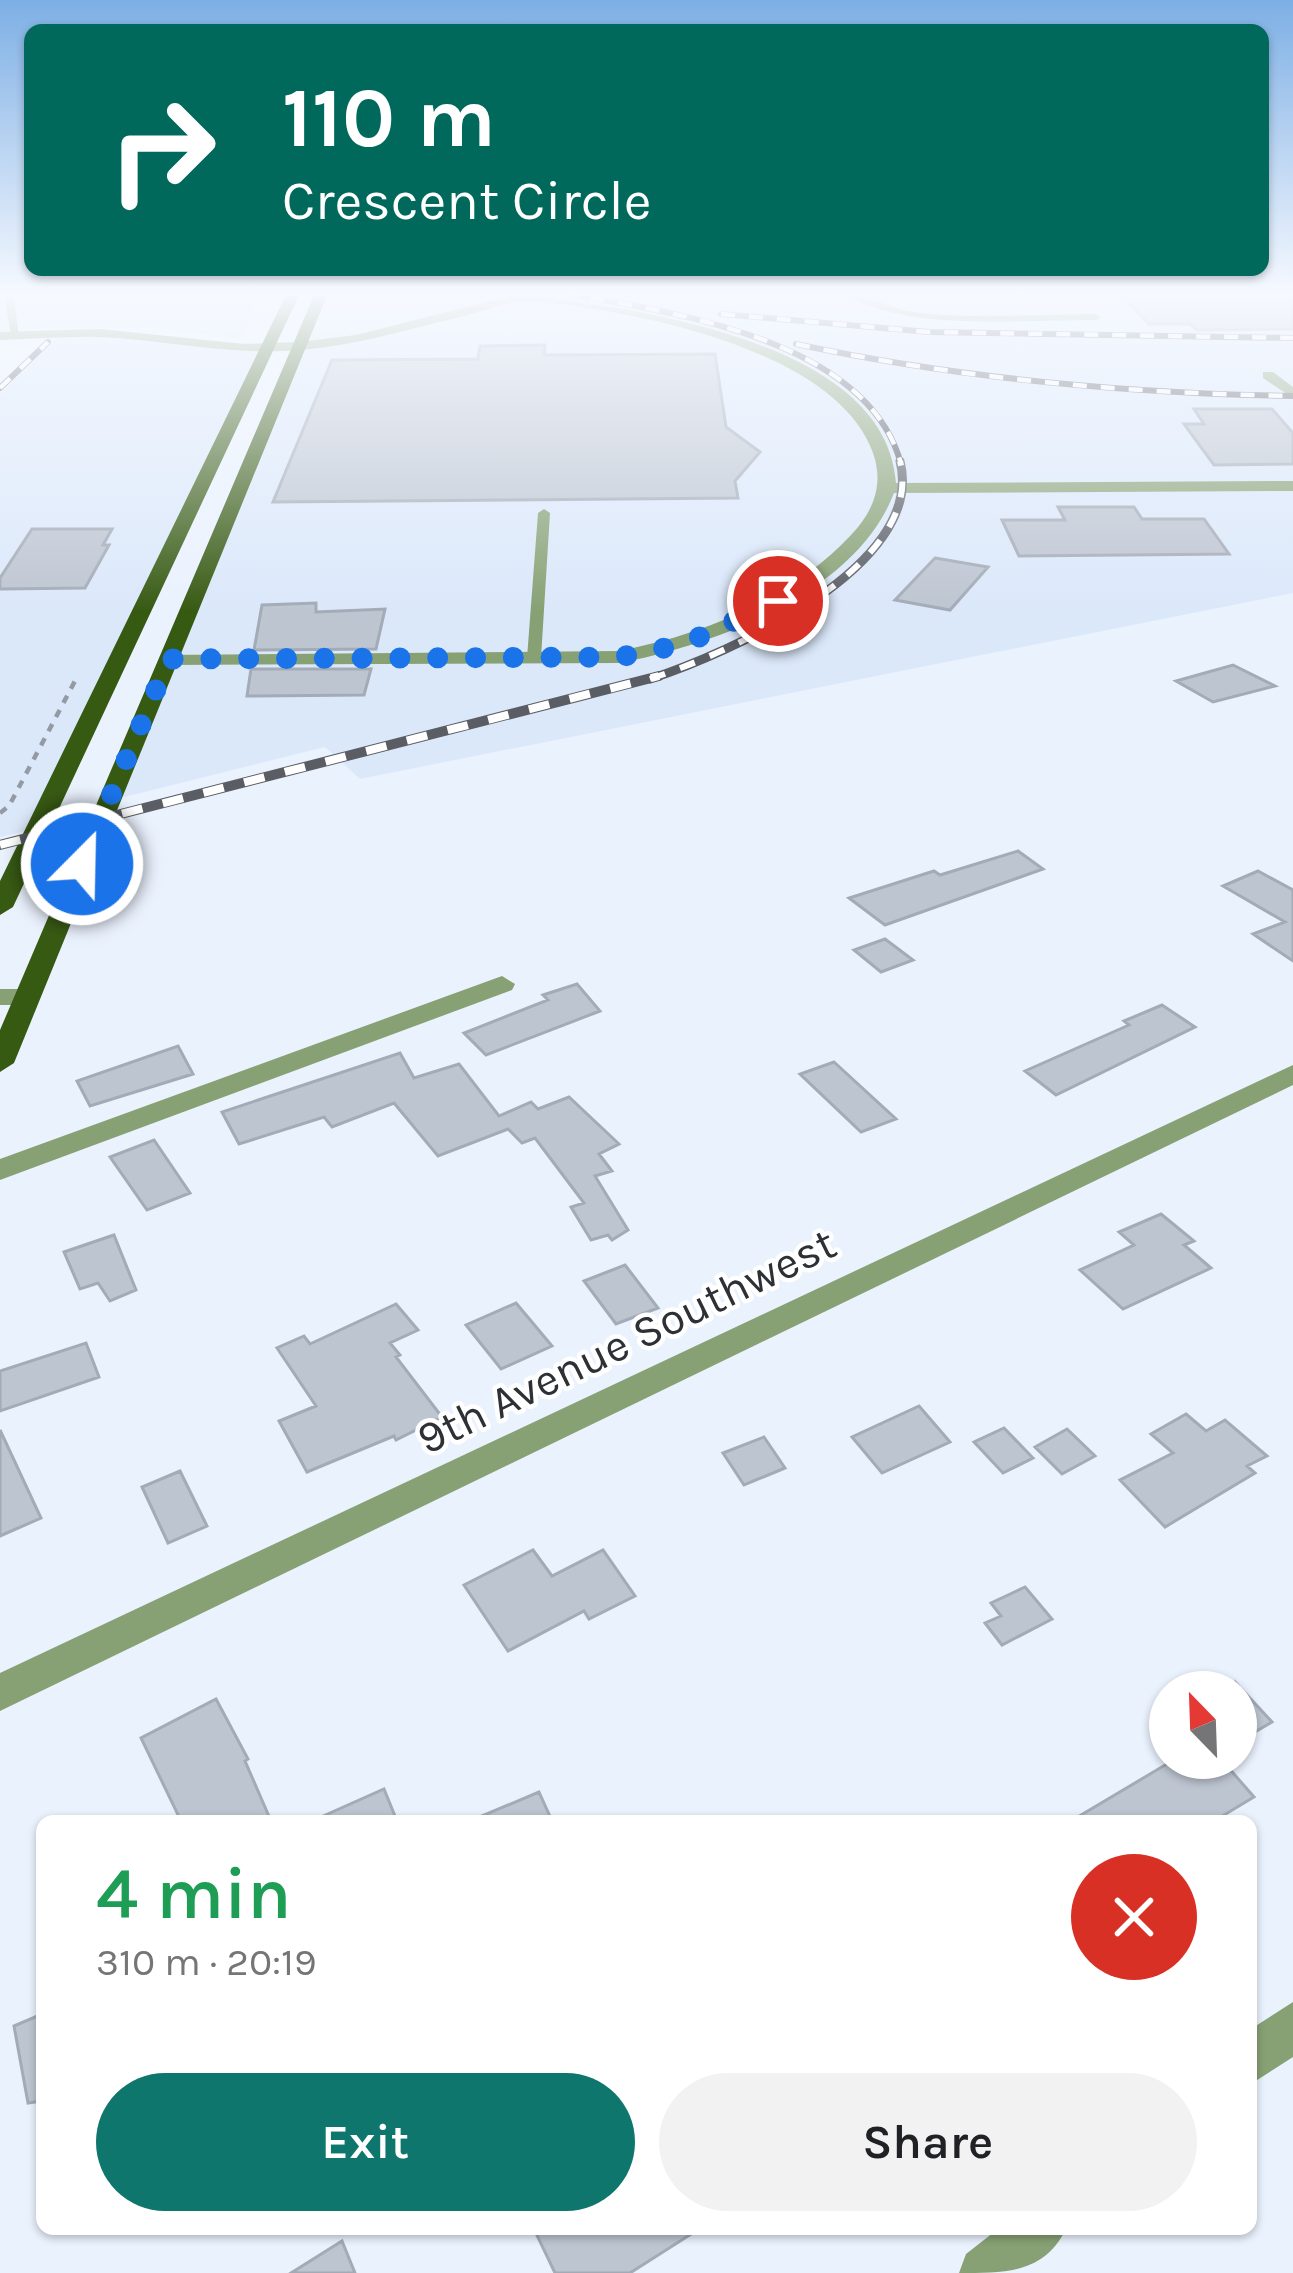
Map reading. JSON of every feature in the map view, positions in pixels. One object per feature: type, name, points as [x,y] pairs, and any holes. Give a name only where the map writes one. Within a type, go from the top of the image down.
[{"type":"main road","points":[[0,907],[244,399]]},
{"type":"main road","points":[[0,1063],[13,997],[169,659],[277,399]]},
{"type":"street","points":[[169,659],[620,657],[684,644],[814,578],[863,530],[887,488],[884,462],[866,424],[841,399]]},
{"type":"street","points":[[887,488],[1293,485]]},
{"type":"street","points":[[0,1170],[502,984]]},
{"type":"street","name":"9th Avenue Southwest","points":[[0,1693],[1293,1074]]},
{"type":"street","points":[[1257,2055],[1293,2026]]},
{"type":"street","points":[[985,2273],[1032,2235]]},
{"type":"lane","points":[[534,658],[544,513]]},
{"type":"shaded area","points":[[0,399],[244,399],[40,827],[0,837]]},
{"type":"shaded area","points":[[277,399],[1293,399],[1293,593],[360,779],[325,747],[108,801]]},
{"type":"building","points":[[316,399],[722,399],[726,427],[760,452],[735,481],[738,498],[273,502]]},
{"type":"building","points":[[1194,409],[1272,409],[1293,433],[1293,464],[1214,465],[1184,424],[1204,424]]},
{"type":"building","points":[[1058,507],[1134,507],[1142,519],[1204,519],[1229,554],[1019,556],[1002,520],[1065,520]]},
{"type":"building","points":[[32,529],[112,529],[103,545],[109,545],[85,588],[0,589],[0,578]]},
{"type":"building","points":[[935,558],[988,567],[950,610],[895,600]]},
{"type":"building","points":[[316,603],[316,612],[385,609],[376,649],[254,650],[262,605]]},
{"type":"building","points":[[1233,665],[1275,686],[1213,702],[1176,681]]},
{"type":"building","points":[[251,669],[371,669],[364,695],[247,696]]},
{"type":"building","points":[[1018,851],[1043,869],[885,925],[849,898],[934,871],[940,875]]},
{"type":"building","points":[[1258,871],[1293,890],[1293,961],[1253,934],[1285,922],[1223,886]]},
{"type":"building","points":[[885,939],[913,960],[881,972],[854,950]]},
{"type":"building","points":[[577,984],[600,1011],[486,1055],[464,1033],[548,1000],[543,995]]},
{"type":"building","points":[[1162,1005],[1195,1027],[1056,1095],[1025,1071],[1129,1025],[1124,1021]]},
{"type":"building","points":[[178,1046],[193,1074],[90,1106],[77,1081]]},
{"type":"building","points":[[400,1053],[414,1078],[459,1064],[499,1116],[531,1102],[538,1109],[569,1097],[619,1144],[599,1154],[612,1171],[595,1176],[628,1230],[612,1240],[608,1235],[591,1240],[571,1207],[584,1203],[535,1138],[522,1143],[508,1129],[438,1156],[394,1103],[332,1127],[324,1117],[239,1144],[222,1112]]},
{"type":"building","points":[[834,1062],[896,1119],[861,1132],[800,1074]]},
{"type":"building","points":[[154,1140],[190,1193],[147,1210],[110,1157]]},
{"type":"building","points":[[1161,1214],[1194,1241],[1184,1245],[1211,1268],[1123,1309],[1080,1270],[1134,1245],[1119,1232]]},
{"type":"building","points":[[114,1235],[136,1290],[110,1301],[98,1283],[80,1289],[64,1252]]},
{"type":"building","points":[[625,1265],[658,1308],[616,1324],[584,1281]]},
{"type":"building","points":[[516,1303],[552,1346],[501,1369],[466,1325]]},
{"type":"building","points":[[396,1304],[418,1330],[390,1343],[442,1417],[396,1440],[394,1436],[307,1472],[279,1421],[316,1406],[277,1348],[304,1336],[310,1344]]},
{"type":"building","points":[[86,1343],[99,1377],[0,1411],[0,1371]]},
{"type":"building","points":[[919,1406],[950,1442],[882,1473],[852,1437]]},
{"type":"building","points":[[1186,1414],[1206,1431],[1225,1420],[1267,1456],[1247,1466],[1255,1473],[1165,1527],[1120,1480],[1173,1453],[1151,1434]]},
{"type":"building","points":[[1004,1428],[1033,1458],[1003,1473],[974,1442]]},
{"type":"building","points":[[1067,1429],[1095,1456],[1062,1474],[1035,1447]]},
{"type":"building","points":[[0,1430],[41,1518],[0,1536]]},
{"type":"building","points":[[764,1437],[785,1468],[744,1485],[723,1453]]},
{"type":"building","points":[[180,1471],[207,1526],[168,1543],[142,1487]]},
{"type":"building","points":[[533,1550],[552,1576],[603,1550],[635,1596],[589,1619],[584,1611],[508,1651],[464,1585]]},
{"type":"building","points":[[1025,1587],[1052,1619],[1002,1645],[985,1623],[1001,1616],[991,1603]]},
{"type":"building","points":[[216,1699],[248,1759],[268,1815],[178,1815],[141,1738]]},
{"type":"building","points":[[1257,1706],[1272,1722],[1257,1731]]},
{"type":"building","points":[[1149,1775],[1149,1779],[1238,1779],[1254,1797],[1224,1815],[1081,1815]]},
{"type":"building","points":[[384,1789],[395,1815],[326,1815]]},
{"type":"building","points":[[539,1792],[549,1815],[484,1815]]},
{"type":"building","points":[[36,2017],[36,2102],[28,2103],[14,2026]]},
{"type":"building","points":[[537,2235],[690,2235],[630,2273],[555,2273]]},
{"type":"building","points":[[342,2241],[355,2273],[291,2273]]},
{"type":"railway","points":[[860,399],[881,422],[900,462]]},
{"type":"railway","points":[[657,676],[770,627],[853,570],[883,536],[900,500],[900,462]]},
{"type":"railway","points":[[0,845],[657,676]]},
{"type":"railway","points":[[650,679],[657,676]]},
{"type":"route","points":[[82,864],[169,659],[620,657],[684,644],[778,601]]}]
